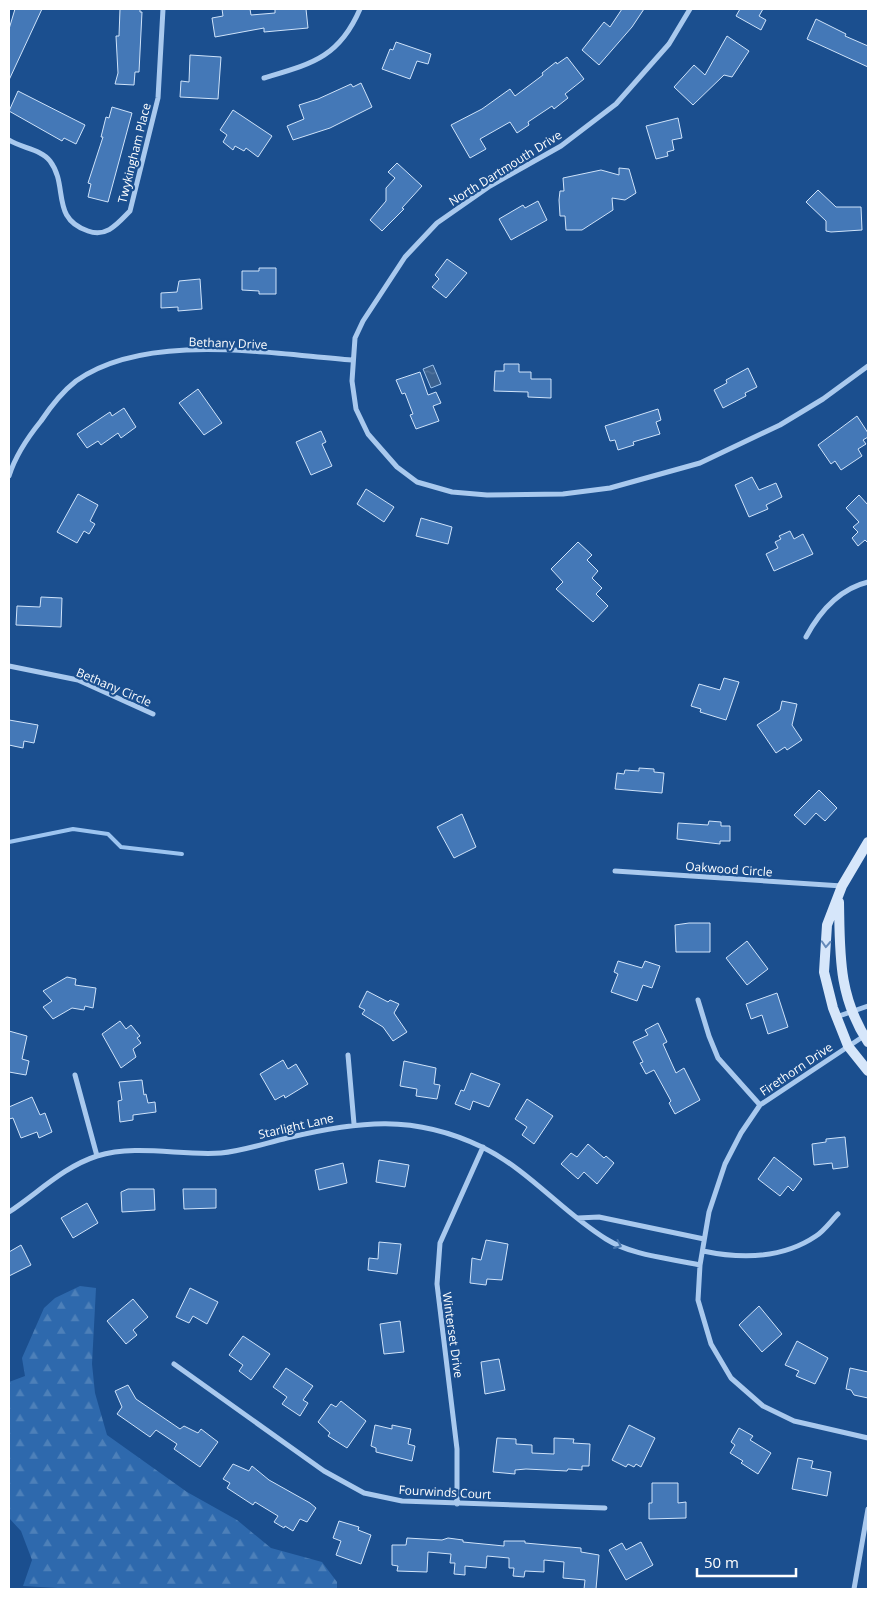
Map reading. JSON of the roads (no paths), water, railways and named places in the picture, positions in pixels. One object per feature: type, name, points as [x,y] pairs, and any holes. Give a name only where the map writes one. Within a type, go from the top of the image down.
[{"type":"street","name":"Twykingham Place","points":[[9,140],[49,159],[58,175],[64,212],[72,222],[94,233],[110,230],[130,211],[158,98],[163,9]]},
{"type":"street","points":[[264,78],[312,63],[338,45],[354,23],[360,9]]},
{"type":"street","name":"North Dartmouth Drive","points":[[690,9],[669,44],[616,104],[561,146],[490,186],[437,223],[405,257],[363,321],[355,338],[352,381],[356,408],[368,434],[397,468],[417,482],[452,492],[487,495],[563,494],[610,488],[700,463],[780,425],[823,399],[868,366]]},
{"type":"street","name":"Bethany Drive","points":[[9,476],[10,467],[56,400],[77,381],[102,368],[148,353],[203,349],[352,360]]},
{"type":"street","points":[[806,637],[817,617],[834,599],[858,585],[868,582]]},
{"type":"street","name":"Bethany Circle","points":[[9,666],[78,680],[153,714]]},
{"type":"street","points":[[868,842],[842,886],[839,898],[827,925],[824,972],[836,1017],[848,1046],[868,1071]]},
{"type":"street","name":"Oakwood Circle","points":[[615,871],[842,886]]},
{"type":"street","points":[[839,898],[840,968],[846,996],[866,1038]]},
{"type":"street","points":[[698,1000],[718,1058],[760,1105]]},
{"type":"street","points":[[836,1017],[868,1006]]},
{"type":"street","name":"Firethorn Drive","points":[[866,1038],[848,1046],[760,1105],[741,1132],[725,1164],[709,1212],[700,1265],[698,1300],[711,1344],[732,1378],[763,1406],[794,1421],[868,1438]]},
{"type":"street","points":[[348,1055],[354,1124]]},
{"type":"street","points":[[75,1075],[97,1156]]},
{"type":"street","name":"Starlight Lane","points":[[9,1212],[60,1173],[97,1156],[125,1152],[222,1153],[354,1124],[405,1123],[444,1132],[483,1147],[537,1183],[606,1239],[627,1249],[700,1265]]},
{"type":"street","name":"Winterset Drive","points":[[457,1504],[458,1449],[437,1284],[440,1243],[483,1147]]},
{"type":"street","points":[[703,1251],[754,1257],[785,1251],[816,1236],[838,1214]]},
{"type":"street","points":[[578,1218],[599,1217],[704,1238]]},
{"type":"street","name":"Fourwinds Court","points":[[174,1364],[324,1472],[364,1493],[402,1501],[605,1508]]},
{"type":"street","points":[[854,1589],[868,1509]]},
{"type":"water","points":[[433,365],[441,384],[431,388],[423,369]]},
{"type":"waterway","points":[[9,842],[73,829],[108,834],[121,847],[182,854]]}]
